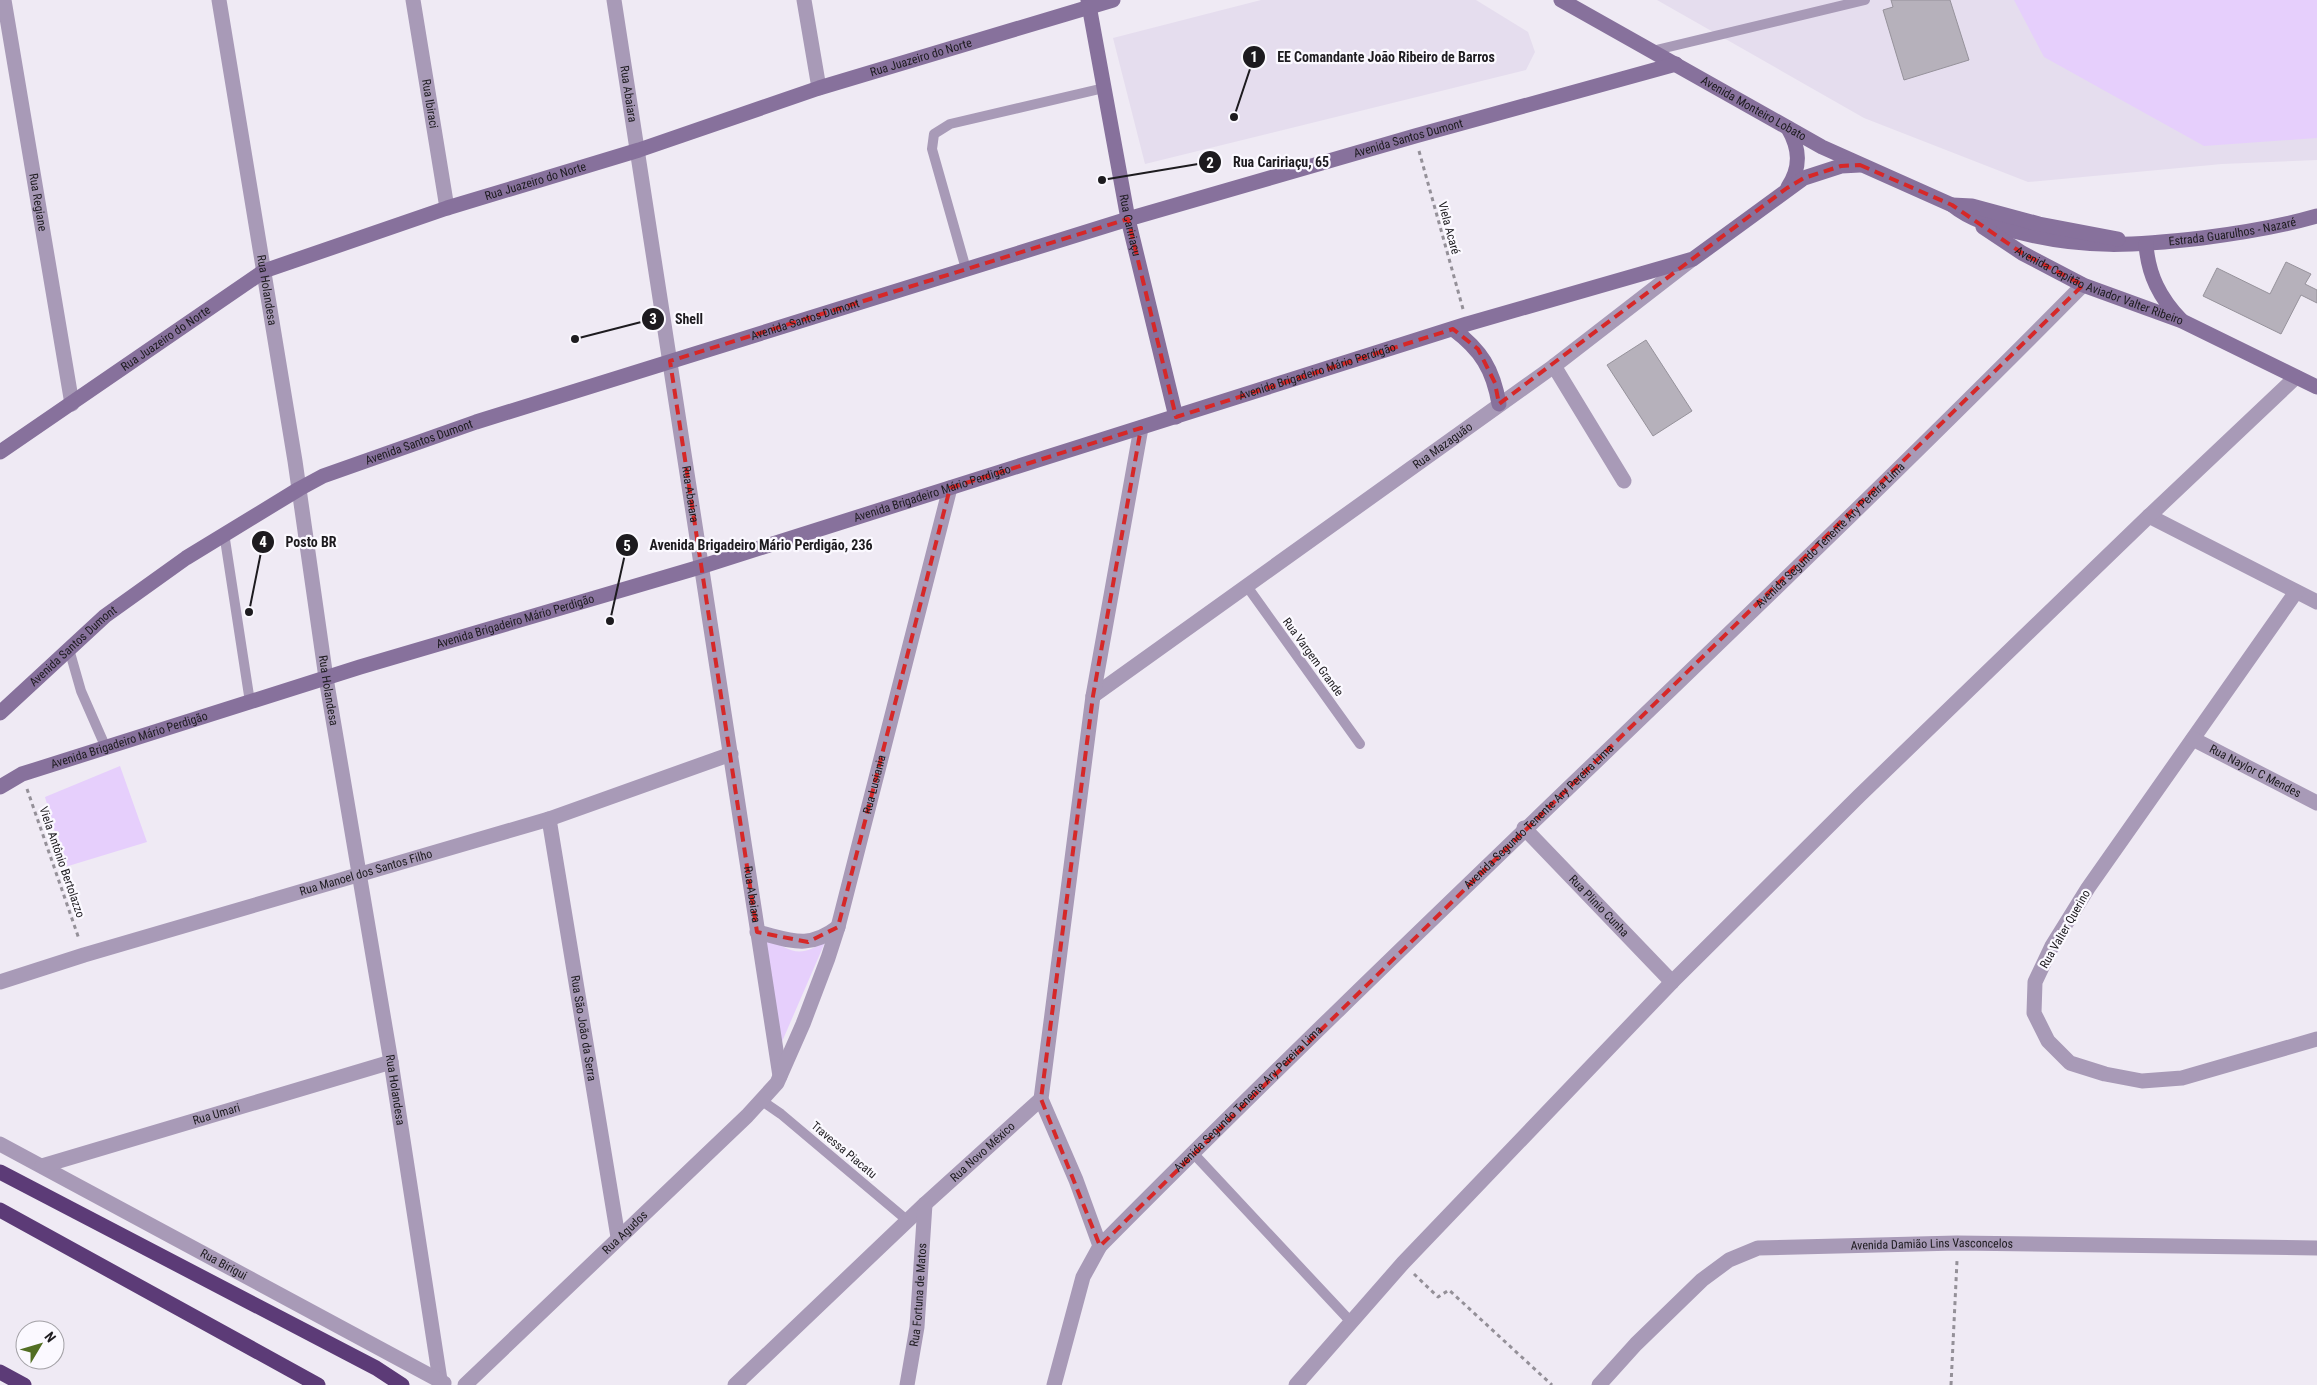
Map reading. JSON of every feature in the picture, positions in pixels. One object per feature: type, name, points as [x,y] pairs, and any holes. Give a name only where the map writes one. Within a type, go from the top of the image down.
[{"type":"highway","points":[[0,1172],[376,1368],[402,1385]]},
{"type":"highway","points":[[0,1210],[318,1385]]},
{"type":"highway","points":[[0,1372],[24,1385]]},
{"type":"main road","name":"Rua Juazeiro do Norte","points":[[0,452],[264,271],[447,208],[639,150],[819,88],[1088,3],[1113,0]]},
{"type":"main road","name":"Avenida Monteiro Lobato","points":[[1560,0],[1788,128],[1860,165],[1952,206],[1969,218],[2047,240],[2076,244],[2146,244]]},
{"type":"main road","name":"Rua Caririaçu","points":[[1088,3],[1128,219],[1176,417]]},
{"type":"main road","name":"Avenida Santos Dumont","points":[[0,713],[105,616],[224,534],[299,488],[324,476],[476,422],[1128,219],[1415,136],[1676,64]]},
{"type":"main road","points":[[1787,188],[1794,177],[1798,152],[1788,128]]},
{"type":"main road","points":[[1787,188],[1822,171],[1841,166],[1860,165]]},
{"type":"main road","name":"Rua Mazaguão","points":[[1693,259],[1787,188]]},
{"type":"main road","name":"Avenida Monteiro Lobato","points":[[1952,206],[1972,206],[2039,224],[2146,244]]},
{"type":"main road","name":"Estrada Guarulhos - Nazaré","points":[[2146,244],[2287,225],[2317,216]]},
{"type":"main road","name":"Avenida Capitão Aviador Valter Ribeiro","points":[[1969,218],[2022,253],[2083,285],[2182,321]]},
{"type":"main road","name":"Avenida Capitão Aviador Valter Ribeiro","points":[[2146,244],[2149,268],[2159,294],[2182,321]]},
{"type":"main road","name":"Avenida Brigadeiro Mário Perdigão","points":[[0,787],[22,774],[326,678],[700,567],[1460,326],[1693,259]]},
{"type":"main road","points":[[2182,321],[2317,387]]},
{"type":"main road","points":[[1460,326],[1482,357],[1495,383],[1500,404]]},
{"type":"street","name":"Rua Regiane","points":[[4,0],[72,404]]},
{"type":"street","name":"Rua Holandesa","points":[[219,0],[299,488],[326,678],[444,1383]]},
{"type":"street","name":"Rua Ibiraci","points":[[413,0],[447,208]]},
{"type":"street","name":"Rua Abaiara","points":[[614,0],[639,150],[700,567],[731,754],[780,1076]]},
{"type":"street","points":[[804,0],[819,88]]},
{"type":"street","name":"Rua Mazaguão","points":[[1093,696],[1554,366],[1693,259]]},
{"type":"street","name":"Avenida Segundo Tenente Ary Pereira Lima","points":[[1054,1385],[1084,1277],[1100,1246],[1193,1152],[1524,828],[1859,506],[2083,285]]},
{"type":"street","points":[[1554,366],[1624,481]]},
{"type":"street","points":[[1296,1385],[1403,1263],[1672,982],[1859,796],[2296,377]]},
{"type":"street","points":[[1100,1246],[1076,1180],[1041,1099],[1093,696],[1141,428]]},
{"type":"street","name":"Rua Lusiania","points":[[780,1076],[803,1024],[838,926],[950,488]]},
{"type":"street","points":[[2149,516],[2317,602]]},
{"type":"street","name":"Rua Valter Querino","points":[[2296,592],[2088,888],[2052,946],[2035,982],[2034,1013],[2048,1041],[2070,1062],[2105,1074],[2142,1082],[2182,1078],[2317,1039]]},
{"type":"street","name":"Rua Naylor C Mendes","points":[[2193,738],[2317,803]]},
{"type":"street","name":"Rua Manoel dos Santos Filho","points":[[0,982],[84,955],[549,820],[731,754]]},
{"type":"street","name":"Rua São João da Serra","points":[[549,820],[618,1237]]},
{"type":"street","name":"Rua Plinio Cunha","points":[[1524,828],[1672,982]]},
{"type":"street","points":[[757,932],[798,942],[808,942],[828,934],[838,926]]},
{"type":"street","name":"Rua Umari","points":[[42,1166],[391,1062]]},
{"type":"street","name":"Rua Agudos","points":[[465,1385],[762,1101],[772,1091],[780,1076]]},
{"type":"street","name":"Rua Novo México","points":[[735,1385],[925,1204],[1041,1099]]},
{"type":"street","name":"Rua Birigui","points":[[0,1144],[444,1383]]},
{"type":"street","name":"Rua Fortuna de Matos","points":[[907,1385],[917,1327],[925,1204]]},
{"type":"street","name":"Avenida Damião Lins Vasconcelos","points":[[1599,1385],[1636,1344],[1702,1280],[1729,1260],[1758,1248],[1957,1243],[2317,1248]]},
{"type":"lane","points":[[1652,51],[1865,0]]},
{"type":"lane","points":[[966,269],[932,149],[934,134],[950,124],[1104,88]]},
{"type":"lane","points":[[224,534],[250,702]]},
{"type":"lane","name":"Rua Vargem Grande","points":[[1246,585],[1360,744]]},
{"type":"lane","points":[[69,649],[82,691],[106,748]]},
{"type":"lane","name":"Travessa Piacatu","points":[[762,1101],[781,1114],[908,1221]]},
{"type":"lane","points":[[1193,1152],[1352,1323]]},
{"type":"path","name":"Viela Acaré","points":[[1415,136],[1460,326]]},
{"type":"path","name":"Viela Antônio Bertolazzo","points":[[22,774],[84,955]]},
{"type":"path","points":[[1951,1385],[1957,1243]]},
{"type":"path","points":[[1403,1263],[1438,1297],[1449,1290],[1552,1385]]},
{"type":"highlighted area","points":[[1860,165],[1952,205],[2022,253],[2083,285],[1100,1246],[1041,1099],[1093,696],[1141,428],[950,488],[838,927],[808,942],[757,932],[670,361],[1128,219],[1176,417],[1453,329],[1478,349],[1495,383],[1499,404],[1787,188],[1804,178],[1841,166]]},
{"type":"shaded area","points":[[1261,0],[1476,0],[1528,32],[1535,52],[1526,70],[1145,164],[1113,38]]},
{"type":"shaded area","points":[[1657,0],[2317,0],[2317,160],[2222,164],[2028,182],[1864,118]]},
{"type":"shaded area","points":[[2014,0],[2317,0],[2317,138],[2204,146],[2044,57]]},
{"type":"shaded area","points":[[120,766],[147,842],[65,867],[45,797]]},
{"type":"shaded area","points":[[764,935],[795,951],[809,950],[826,940],[781,1044]]},
{"type":"building","points":[[1891,0],[1950,0],[1969,60],[1904,80],[1883,10],[1893,7]]},
{"type":"building","points":[[2286,262],[2311,274],[2305,284],[2317,290],[2317,303],[2301,295],[2281,334],[2203,296],[2217,268],[2270,294]]},
{"type":"building","points":[[1646,340],[1692,411],[1653,436],[1607,365]]},
{"type":"place","name":"EE Comandante João Ribeiro de Barros","points":[[1234,117]]},
{"type":"place","name":"Rua Caririaçu, 65","points":[[1102,180]]},
{"type":"place","name":"Shell","points":[[575,339]]},
{"type":"place","name":"Posto BR","points":[[249,612]]},
{"type":"place","name":"Avenida Brigadeiro Mário Perdigão, 236","points":[[610,621]]}]
